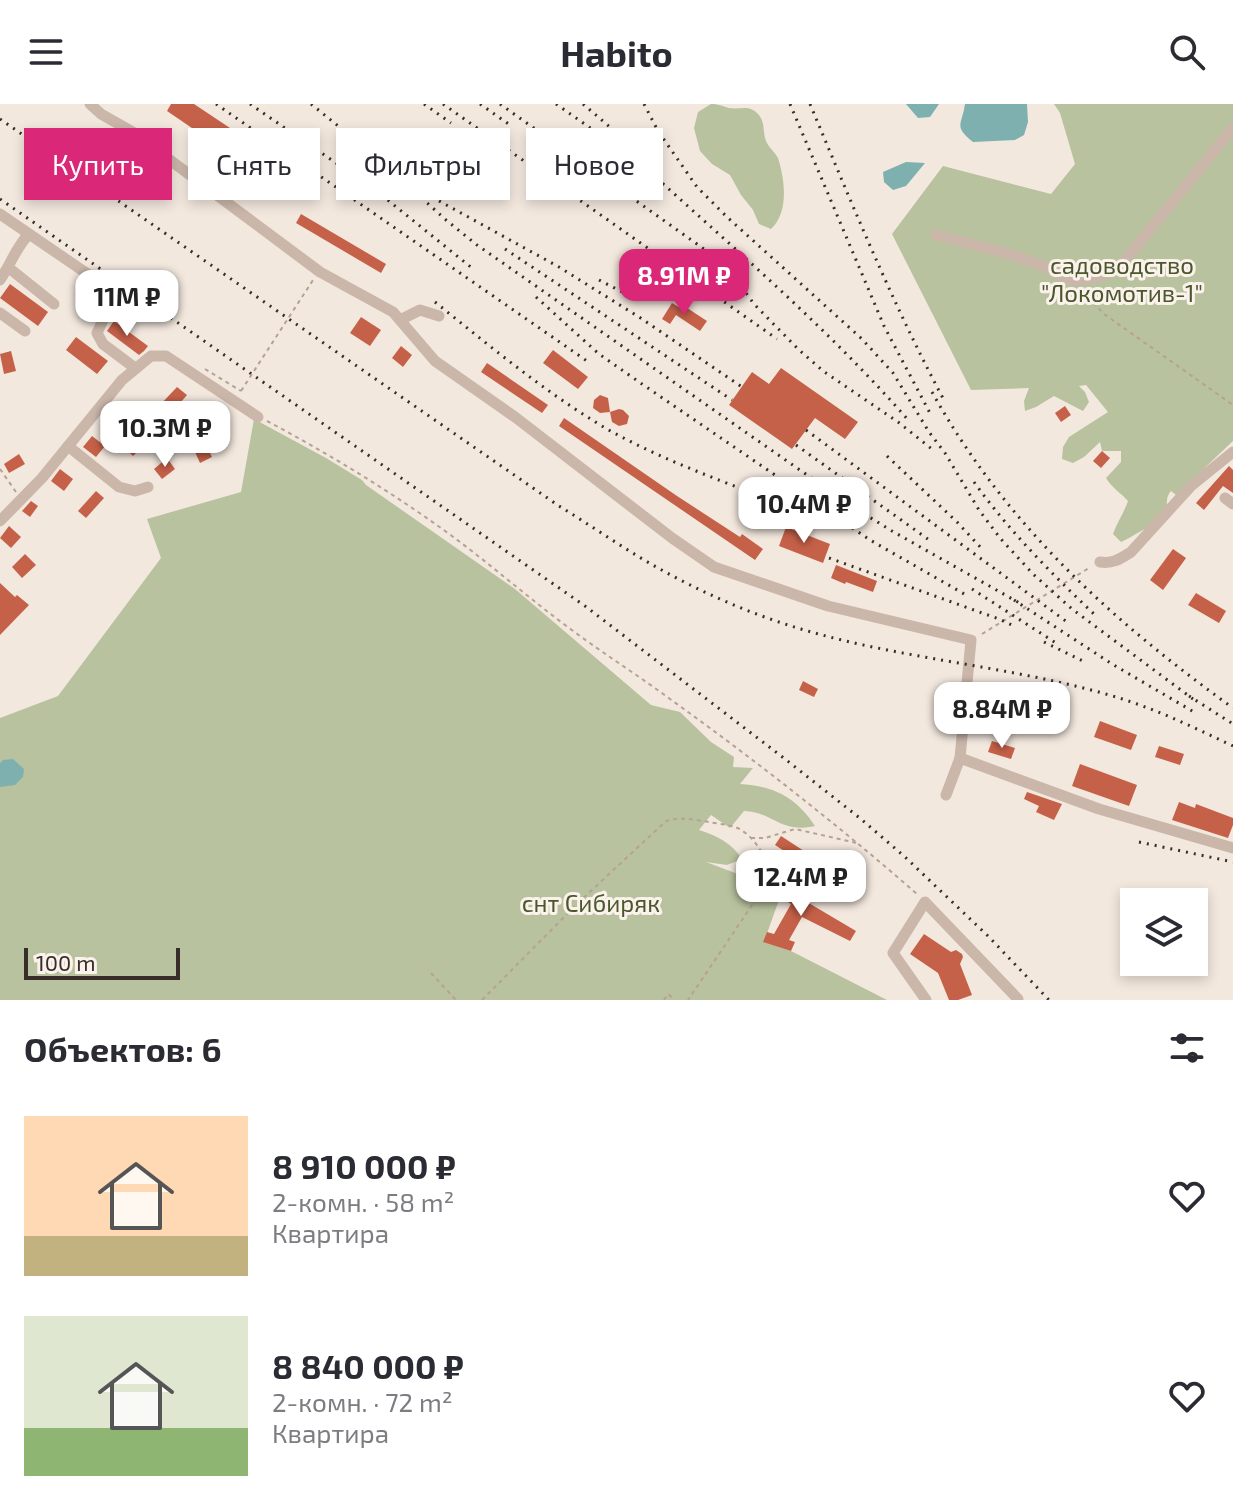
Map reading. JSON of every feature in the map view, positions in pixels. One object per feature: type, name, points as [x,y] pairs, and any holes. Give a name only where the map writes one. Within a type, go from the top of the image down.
[{"type":"street","points":[[90,104],[320,272],[393,312],[435,361],[515,417],[714,567],[828,606],[971,640],[960,758],[946,795]]},
{"type":"street","points":[[936,235],[1010,254],[1073,281],[1096,278],[1121,265],[1233,128]]},
{"type":"street","points":[[0,214],[111,290],[114,296],[97,333],[103,344],[135,368]]},
{"type":"street","points":[[0,280],[9,268],[18,245],[29,234]]},
{"type":"street","points":[[9,268],[54,304]]},
{"type":"street","points":[[400,320],[420,310],[439,316]]},
{"type":"street","points":[[0,313],[25,331]]},
{"type":"street","points":[[0,521],[122,380],[151,356],[166,356],[258,417]]},
{"type":"street","points":[[68,446],[119,487],[135,491],[148,487]]},
{"type":"street","points":[[1100,562],[1119,560],[1131,552],[1191,486],[1233,452]]},
{"type":"street","points":[[960,758],[1099,809],[1233,848]]},
{"type":"street","points":[[926,1000],[893,953],[925,902],[1019,1000]]},
{"type":"street","points":[[1012,1000],[1019,1000]]},
{"type":"path","points":[[206,368],[241,391],[315,277]]},
{"type":"path","points":[[1073,281],[1104,314],[1233,405]]},
{"type":"path","points":[[258,417],[325,452],[452,536],[574,632],[670,699],[859,843],[925,902]]},
{"type":"path","points":[[0,469],[21,499]]},
{"type":"path","points":[[971,640],[1100,562]]},
{"type":"path","points":[[482,1000],[579,902],[666,821],[677,817],[737,827],[761,852],[771,877],[688,1000]]},
{"type":"path","points":[[750,838],[765,838],[795,829],[859,843]]},
{"type":"path","points":[[431,973],[456,1000]]},
{"type":"path","points":[[664,1000],[668,994],[675,1000]]},
{"type":"green space","points":[[711,104],[751,109],[760,117],[767,143],[778,158],[784,186],[781,214],[771,229],[759,224],[730,175],[712,164],[700,151],[694,128],[698,112]]},
{"type":"green space","name":"садоводство \"Локомотив-1\"","points":[[1054,104],[1233,104],[1233,441],[1176,495],[1171,491],[1166,510],[1159,519],[1121,542],[1113,534],[1128,501],[1106,478],[1121,462],[1121,451],[1102,451],[1100,442],[1073,463],[1062,459],[1063,447],[1069,437],[1108,412],[1086,385],[1079,386],[1089,402],[1083,411],[1054,396],[1025,411],[1024,401],[1029,388],[971,390],[892,234],[943,166],[1051,194],[1075,164],[1060,113]]},
{"type":"green space","name":"снт Сибиряк","points":[[254,419],[362,480],[515,589],[651,705],[680,712],[711,742],[734,757],[733,767],[753,768],[740,784],[763,787],[783,795],[800,807],[815,826],[793,827],[744,811],[730,828],[711,815],[699,830],[724,841],[742,859],[727,865],[706,862],[743,876],[780,897],[764,942],[791,951],[887,1000],[0,1000],[0,718],[58,696],[161,558],[147,519],[241,492]]},
{"type":"water","points":[[906,104],[939,104],[930,117],[918,118]]},
{"type":"water","points":[[965,104],[1027,104],[1028,122],[1024,135],[1015,140],[973,142],[961,128]]},
{"type":"water","points":[[906,162],[925,163],[906,186],[893,190],[884,182],[883,172]]},
{"type":"water","points":[[13,759],[24,769],[23,777],[15,785],[0,787],[0,763]]},
{"type":"building","points":[[171,104],[194,104],[230,128],[192,128],[167,111]]},
{"type":"building","points":[[301,214],[386,264],[381,273],[296,223]]},
{"type":"building","points":[[10,284],[48,312],[38,326],[0,298]]},
{"type":"building","points":[[672,303],[682,309],[684,306],[707,321],[700,331],[676,315],[670,324],[662,319]]},
{"type":"building","points":[[361,317],[381,330],[370,346],[350,333]]},
{"type":"building","points":[[114,321],[148,346],[144,351],[139,355],[107,331]]},
{"type":"building","points":[[76,337],[108,361],[97,374],[66,350]]},
{"type":"building","points":[[401,346],[412,355],[403,367],[392,358]]},
{"type":"building","points":[[553,350],[588,377],[578,389],[543,363]]},
{"type":"building","points":[[11,351],[16,371],[4,374],[0,354]]},
{"type":"building","points":[[487,363],[548,405],[542,413],[481,372]]},
{"type":"building","points":[[781,368],[858,422],[845,439],[815,418],[792,449],[729,405],[752,372],[769,384]]},
{"type":"building","points":[[177,387],[187,395],[169,416],[171,418],[133,456],[122,445]]},
{"type":"building","points":[[600,395],[608,398],[610,412],[600,413],[593,408],[594,400]]},
{"type":"building","points":[[1065,406],[1071,415],[1061,422],[1055,413]]},
{"type":"building","points":[[619,409],[629,416],[627,424],[619,426],[612,422],[610,412]]},
{"type":"building","points":[[564,418],[677,496],[763,549],[755,560],[559,426]]},
{"type":"building","points":[[92,436],[105,446],[96,457],[83,447]]},
{"type":"building","points":[[207,447],[212,457],[200,463],[195,452]]},
{"type":"building","points":[[1102,451],[1110,458],[1101,468],[1093,461]]},
{"type":"building","points":[[19,454],[25,464],[9,473],[4,464]]},
{"type":"building","points":[[167,458],[175,469],[162,479],[154,469]]},
{"type":"building","points":[[1229,466],[1233,470],[1233,493],[1223,486],[1204,510],[1196,503]]},
{"type":"building","points":[[60,469],[73,479],[64,491],[51,481]]},
{"type":"building","points":[[96,491],[104,498],[86,518],[78,511]]},
{"type":"building","points":[[31,501],[38,506],[30,517],[22,511]]},
{"type":"building","points":[[9,526],[21,537],[11,548],[0,538]]},
{"type":"building","points":[[786,527],[830,544],[823,563],[779,546]]},
{"type":"building","points":[[1173,549],[1186,558],[1163,590],[1150,580]]},
{"type":"building","points":[[25,554],[36,565],[22,578],[12,567]]},
{"type":"building","points":[[836,565],[877,581],[873,592],[831,578]]},
{"type":"building","points":[[0,583],[29,605],[0,635]]},
{"type":"building","points":[[1196,593],[1226,611],[1219,623],[1188,605]]},
{"type":"building","points":[[803,681],[818,689],[814,697],[799,690]]},
{"type":"building","points":[[1100,721],[1137,735],[1131,750],[1094,737]]},
{"type":"building","points":[[992,741],[1015,748],[1011,759],[988,752]]},
{"type":"building","points":[[1159,746],[1184,754],[1180,765],[1155,757]]},
{"type":"building","points":[[1080,764],[1137,785],[1129,806],[1072,786]]},
{"type":"building","points":[[1027,792],[1062,804],[1054,820],[1036,812],[1039,806],[1024,799]]},
{"type":"building","points":[[1179,802],[1195,808],[1196,804],[1233,818],[1228,838],[1172,820]]},
{"type":"building","points":[[781,836],[804,851],[798,860],[775,845]]},
{"type":"building","points":[[780,875],[790,881],[785,889],[856,931],[850,941],[802,917],[789,940],[795,942],[791,951],[763,942],[767,932],[774,934],[791,904],[770,891]]},
{"type":"building","points":[[924,934],[951,952],[956,950],[962,954],[960,964],[972,995],[949,1000],[938,973],[910,954]]},
{"type":"railway","points":[[216,104],[587,361]]},
{"type":"railway","points":[[250,104],[374,189],[472,268]]},
{"type":"railway","points":[[311,104],[341,128]]},
{"type":"railway","points":[[424,104],[451,123]]},
{"type":"railway","points":[[443,104],[777,339]]},
{"type":"railway","points":[[480,104],[510,125]]},
{"type":"railway","points":[[500,104],[711,254],[730,271],[754,304],[798,349],[823,371],[933,450]]},
{"type":"railway","points":[[556,104],[590,128]]},
{"type":"railway","points":[[583,104],[611,128]]},
{"type":"railway","points":[[644,104],[658,131],[697,187],[862,339],[893,373],[979,510],[1033,574],[1072,609],[1197,702]]},
{"type":"railway","points":[[790,104],[884,326],[931,415]]},
{"type":"railway","points":[[810,104],[857,217],[945,402]]},
{"type":"railway","points":[[0,119],[559,506],[639,557],[687,583],[763,616],[840,640],[1077,686],[1116,697],[1161,713],[1233,746]]},
{"type":"railway","points":[[663,184],[812,320],[910,422]]},
{"type":"railway","points":[[0,199],[585,606],[861,819],[988,936],[1049,1000]]},
{"type":"railway","points":[[424,200],[477,245],[853,507],[1023,605]]},
{"type":"railway","points":[[437,200],[559,267],[742,387]]},
{"type":"railway","points":[[505,249],[732,400]]},
{"type":"railway","points":[[599,280],[632,297]]},
{"type":"railway","points":[[536,297],[599,354],[642,384],[870,540],[966,595]]},
{"type":"railway","points":[[435,302],[541,385],[607,429],[671,460],[781,504]]},
{"type":"railway","points":[[932,392],[993,485],[1064,567],[1145,640],[1233,708]]},
{"type":"railway","points":[[806,430],[1067,622]]},
{"type":"railway","points":[[796,445],[932,542]]},
{"type":"railway","points":[[887,456],[984,551]]},
{"type":"railway","points":[[974,482],[1032,552],[1095,615]]},
{"type":"railway","points":[[829,558],[1016,627]]},
{"type":"railway","points":[[972,589],[1056,643]]},
{"type":"railway","points":[[1014,600],[1112,664],[1194,712]]},
{"type":"railway","points":[[1044,642],[1087,663]]},
{"type":"railway","points":[[1189,696],[1233,724]]},
{"type":"railway","points":[[1139,842],[1233,862]]}]
